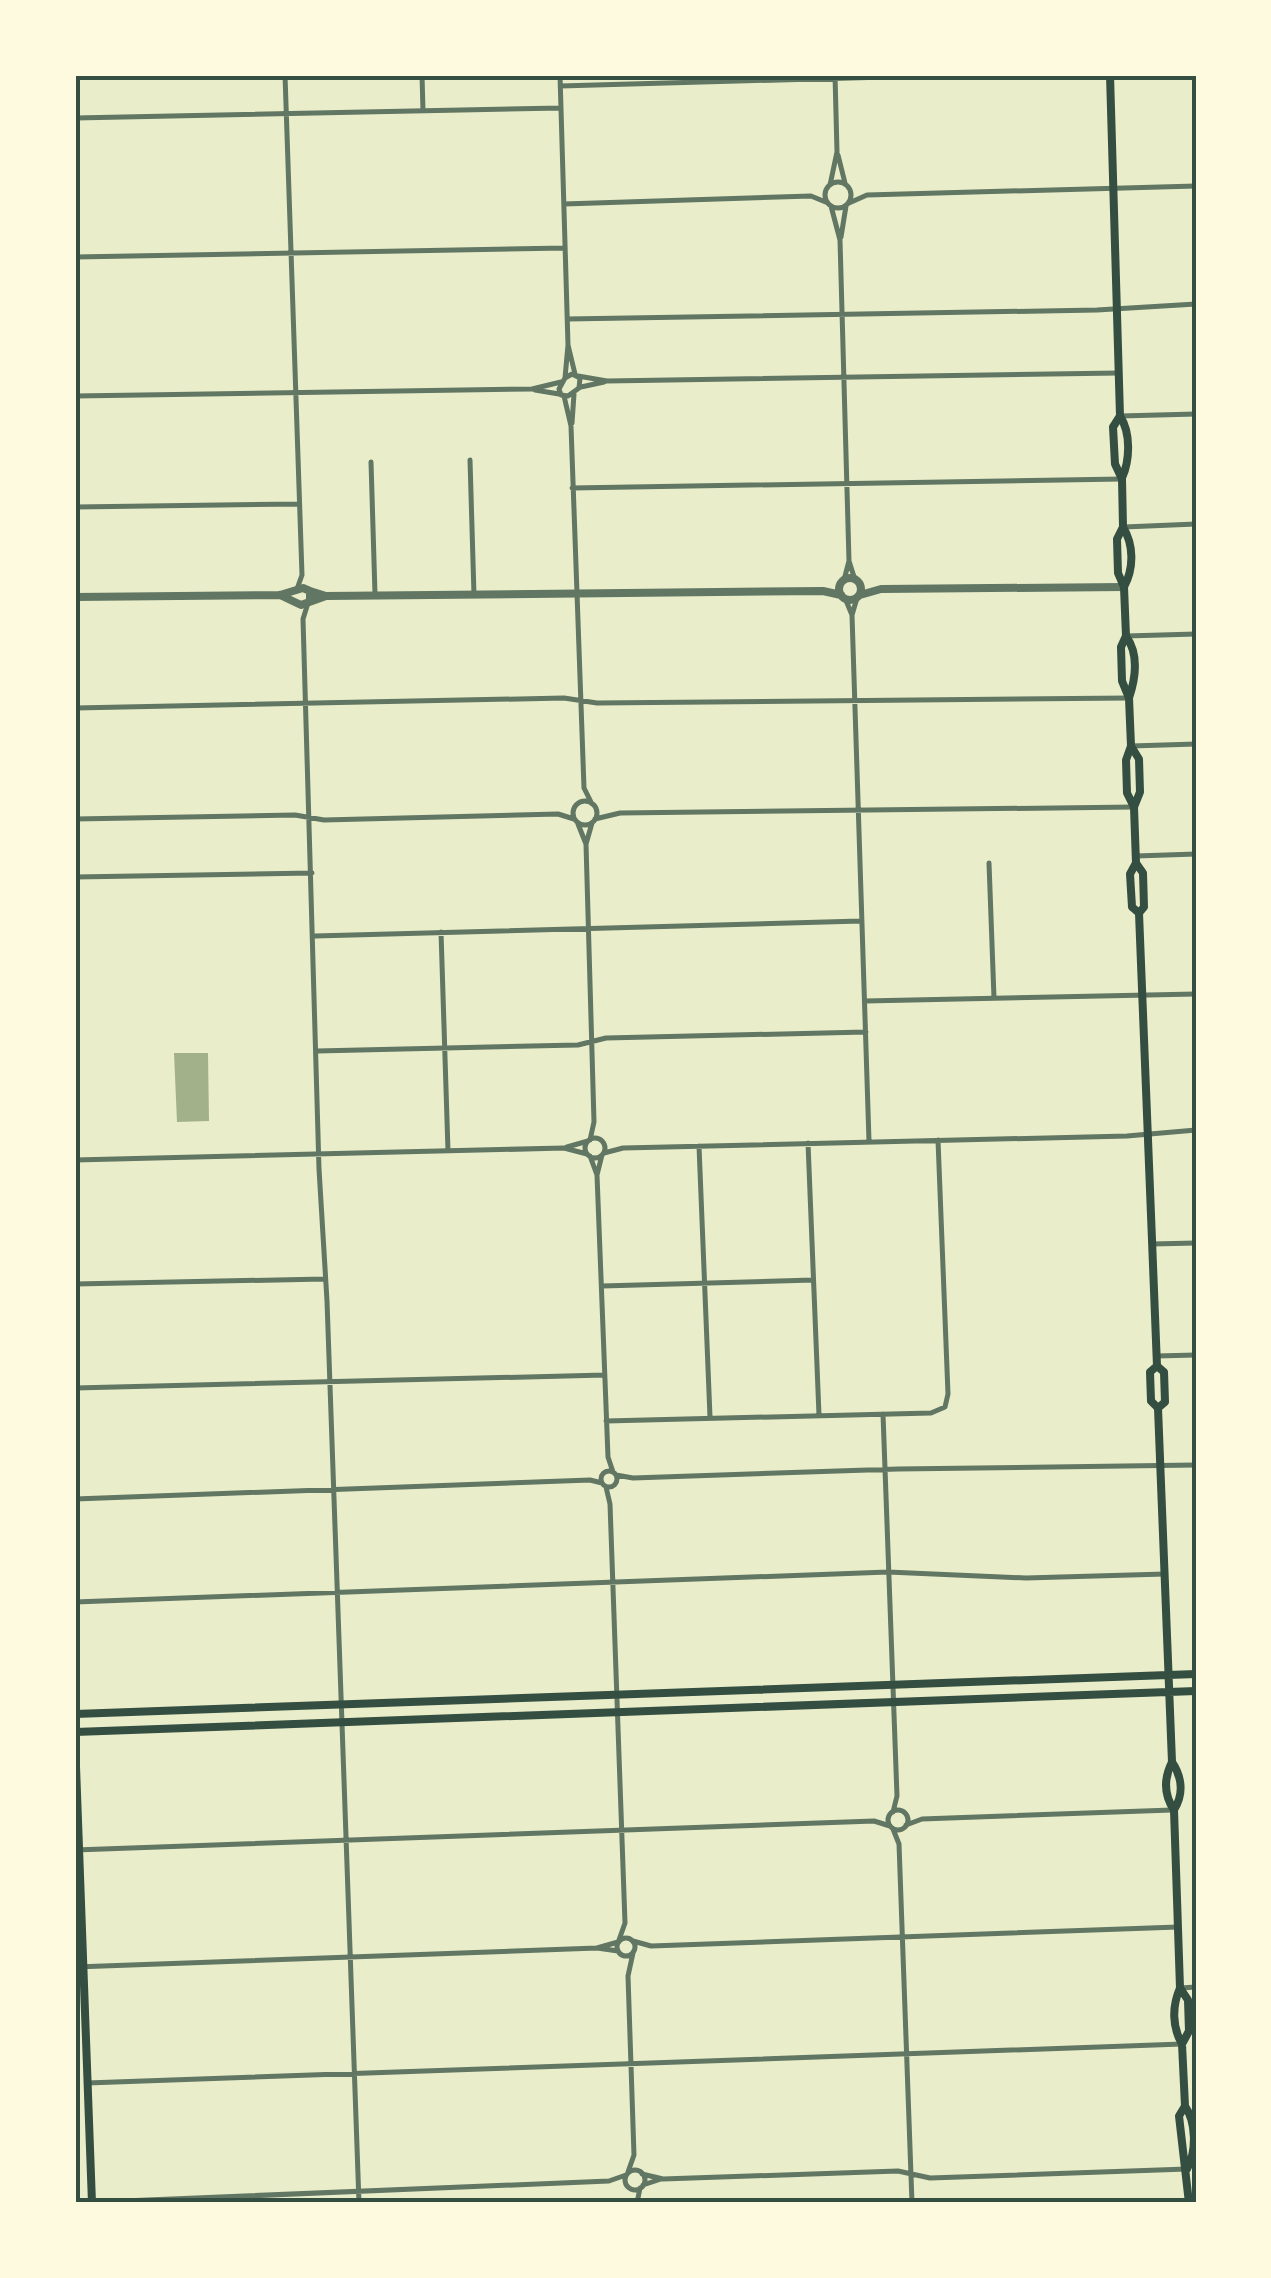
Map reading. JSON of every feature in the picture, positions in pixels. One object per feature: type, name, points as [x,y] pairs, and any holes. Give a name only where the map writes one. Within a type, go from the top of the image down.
[{"type":"main road","points":[[1110,75],[1120,416],[1114,427],[1115,464],[1122,480],[1123,526],[1117,539],[1118,573],[1124,587],[1126,636],[1121,647],[1122,681],[1129,698],[1131,746],[1126,760],[1126,794],[1134,806],[1136,860],[1130,874],[1132,907],[1138,912],[1142,995],[1156,1361],[1150,1372],[1152,1400],[1158,1408],[1172,1762],[1166,1773],[1167,1800],[1174,1810],[1180,1988],[1174,2001],[1176,2032],[1182,2044],[1185,2106],[1179,2116],[1188,2203]]},
{"type":"main road","points":[[75,1714],[1196,1674]]},
{"type":"main road","points":[[92,2202],[79,1966],[75,1735],[1196,1691]]},
{"type":"main road","points":[[75,2084],[87,2084]]},
{"type":"main road","points":[[75,2158],[76,2203]]},
{"type":"street","points":[[285,75],[302,575],[309,596],[303,619]]},
{"type":"street","points":[[422,75],[423,111]]},
{"type":"street","points":[[560,75],[568,319],[563,396],[571,426]]},
{"type":"street","points":[[560,86],[958,75]]},
{"type":"street","points":[[835,77],[837,152],[826,196],[840,240],[849,561],[843,596],[852,615]]},
{"type":"street","points":[[75,118],[561,108]]},
{"type":"street","points":[[837,152],[848,204],[840,240]]},
{"type":"street","points":[[811,196],[829,187],[847,186],[867,195]]},
{"type":"street","points":[[564,204],[811,196],[839,208],[867,195],[1196,186]]},
{"type":"street","points":[[75,257],[566,248]]},
{"type":"street","points":[[568,319],[1196,304]]},
{"type":"street","points":[[568,346],[576,375],[571,426],[572,488],[584,788],[593,806],[586,844],[594,1122],[588,1155],[597,1175]]},
{"type":"street","points":[[532,389],[576,375],[607,381],[1119,372]]},
{"type":"street","points":[[75,396],[532,389],[563,396],[607,381]]},
{"type":"street","points":[[1120,416],[1196,414]]},
{"type":"street","points":[[470,460],[474,595]]},
{"type":"street","points":[[371,462],[375,596]]},
{"type":"street","points":[[572,488],[1122,480]]},
{"type":"street","points":[[75,508],[299,504]]},
{"type":"street","points":[[1123,526],[1196,524]]},
{"type":"street","points":[[849,561],[858,582],[852,615],[869,1141]]},
{"type":"street","points":[[302,575],[296,596],[303,619],[359,2203]]},
{"type":"street","points":[[823,591],[843,582],[858,582],[881,590]]},
{"type":"street","points":[[75,597],[823,591],[858,596],[881,590],[1124,587]]},
{"type":"street","points":[[296,596],[309,596]]},
{"type":"street","points":[[1126,636],[1196,634]]},
{"type":"street","points":[[75,708],[564,698],[597,703],[1129,698]]},
{"type":"street","points":[[1131,746],[1196,744]]},
{"type":"street","points":[[584,788],[576,806],[576,821],[586,844]]},
{"type":"street","points":[[558,814],[584,802],[614,814]]},
{"type":"street","points":[[75,818],[558,814],[576,821],[593,821],[614,814],[1134,806]]},
{"type":"street","points":[[1136,860],[1196,854]]},
{"type":"street","points":[[989,864],[994,998]]},
{"type":"street","points":[[75,877],[312,873]]},
{"type":"street","points":[[314,936],[861,921]]},
{"type":"street","points":[[441,932],[448,1151]]},
{"type":"street","points":[[864,1001],[1196,994]]},
{"type":"street","points":[[317,1051],[578,1045],[606,1038],[866,1032]]},
{"type":"street","points":[[594,1122],[603,1154],[597,1175],[625,1923],[633,1953],[628,1972],[634,2155],[642,2187],[636,2203]]},
{"type":"street","points":[[564,1148],[588,1155],[623,1148],[1196,1130]]},
{"type":"street","points":[[75,1160],[564,1148],[589,1140],[623,1148]]},
{"type":"street","points":[[606,1421],[932,1413],[947,1405],[938,1140]]},
{"type":"street","points":[[808,1143],[819,1415]]},
{"type":"street","points":[[700,1146],[710,1418]]},
{"type":"street","points":[[1152,1244],[1196,1243]]},
{"type":"street","points":[[75,1284],[324,1279]]},
{"type":"street","points":[[601,1286],[814,1280]]},
{"type":"street","points":[[1156,1361],[1196,1355]]},
{"type":"street","points":[[75,1388],[605,1375]]},
{"type":"street","points":[[883,1414],[897,1796],[905,1827],[899,1844],[912,2203]]},
{"type":"street","points":[[75,1499],[885,1470],[1196,1465]]},
{"type":"street","points":[[75,1602],[888,1572],[1042,1578],[1164,1574]]},
{"type":"street","points":[[897,1796],[891,1827],[899,1844]]},
{"type":"street","points":[[874,1822],[891,1813],[922,1819],[1174,1810]]},
{"type":"street","points":[[77,1850],[874,1822],[905,1827],[922,1819]]},
{"type":"street","points":[[625,1923],[618,1941],[628,1972]]},
{"type":"street","points":[[598,1948],[632,1940],[650,1946],[1178,1927]]},
{"type":"street","points":[[79,1966],[598,1948],[633,1953],[650,1946]]},
{"type":"street","points":[[1180,1988],[1196,1987]]},
{"type":"street","points":[[87,2084],[1182,2044]]},
{"type":"street","points":[[634,2155],[628,2174],[636,2203]]},
{"type":"street","points":[[76,2203],[609,2181],[641,2173],[661,2179],[898,2171],[930,2178],[1187,2168]]},
{"type":"street","points":[[609,2181],[642,2187],[661,2179]]},
{"type":"shaded area","points":[[174,1053],[208,1053],[209,1121],[177,1122]]}]
